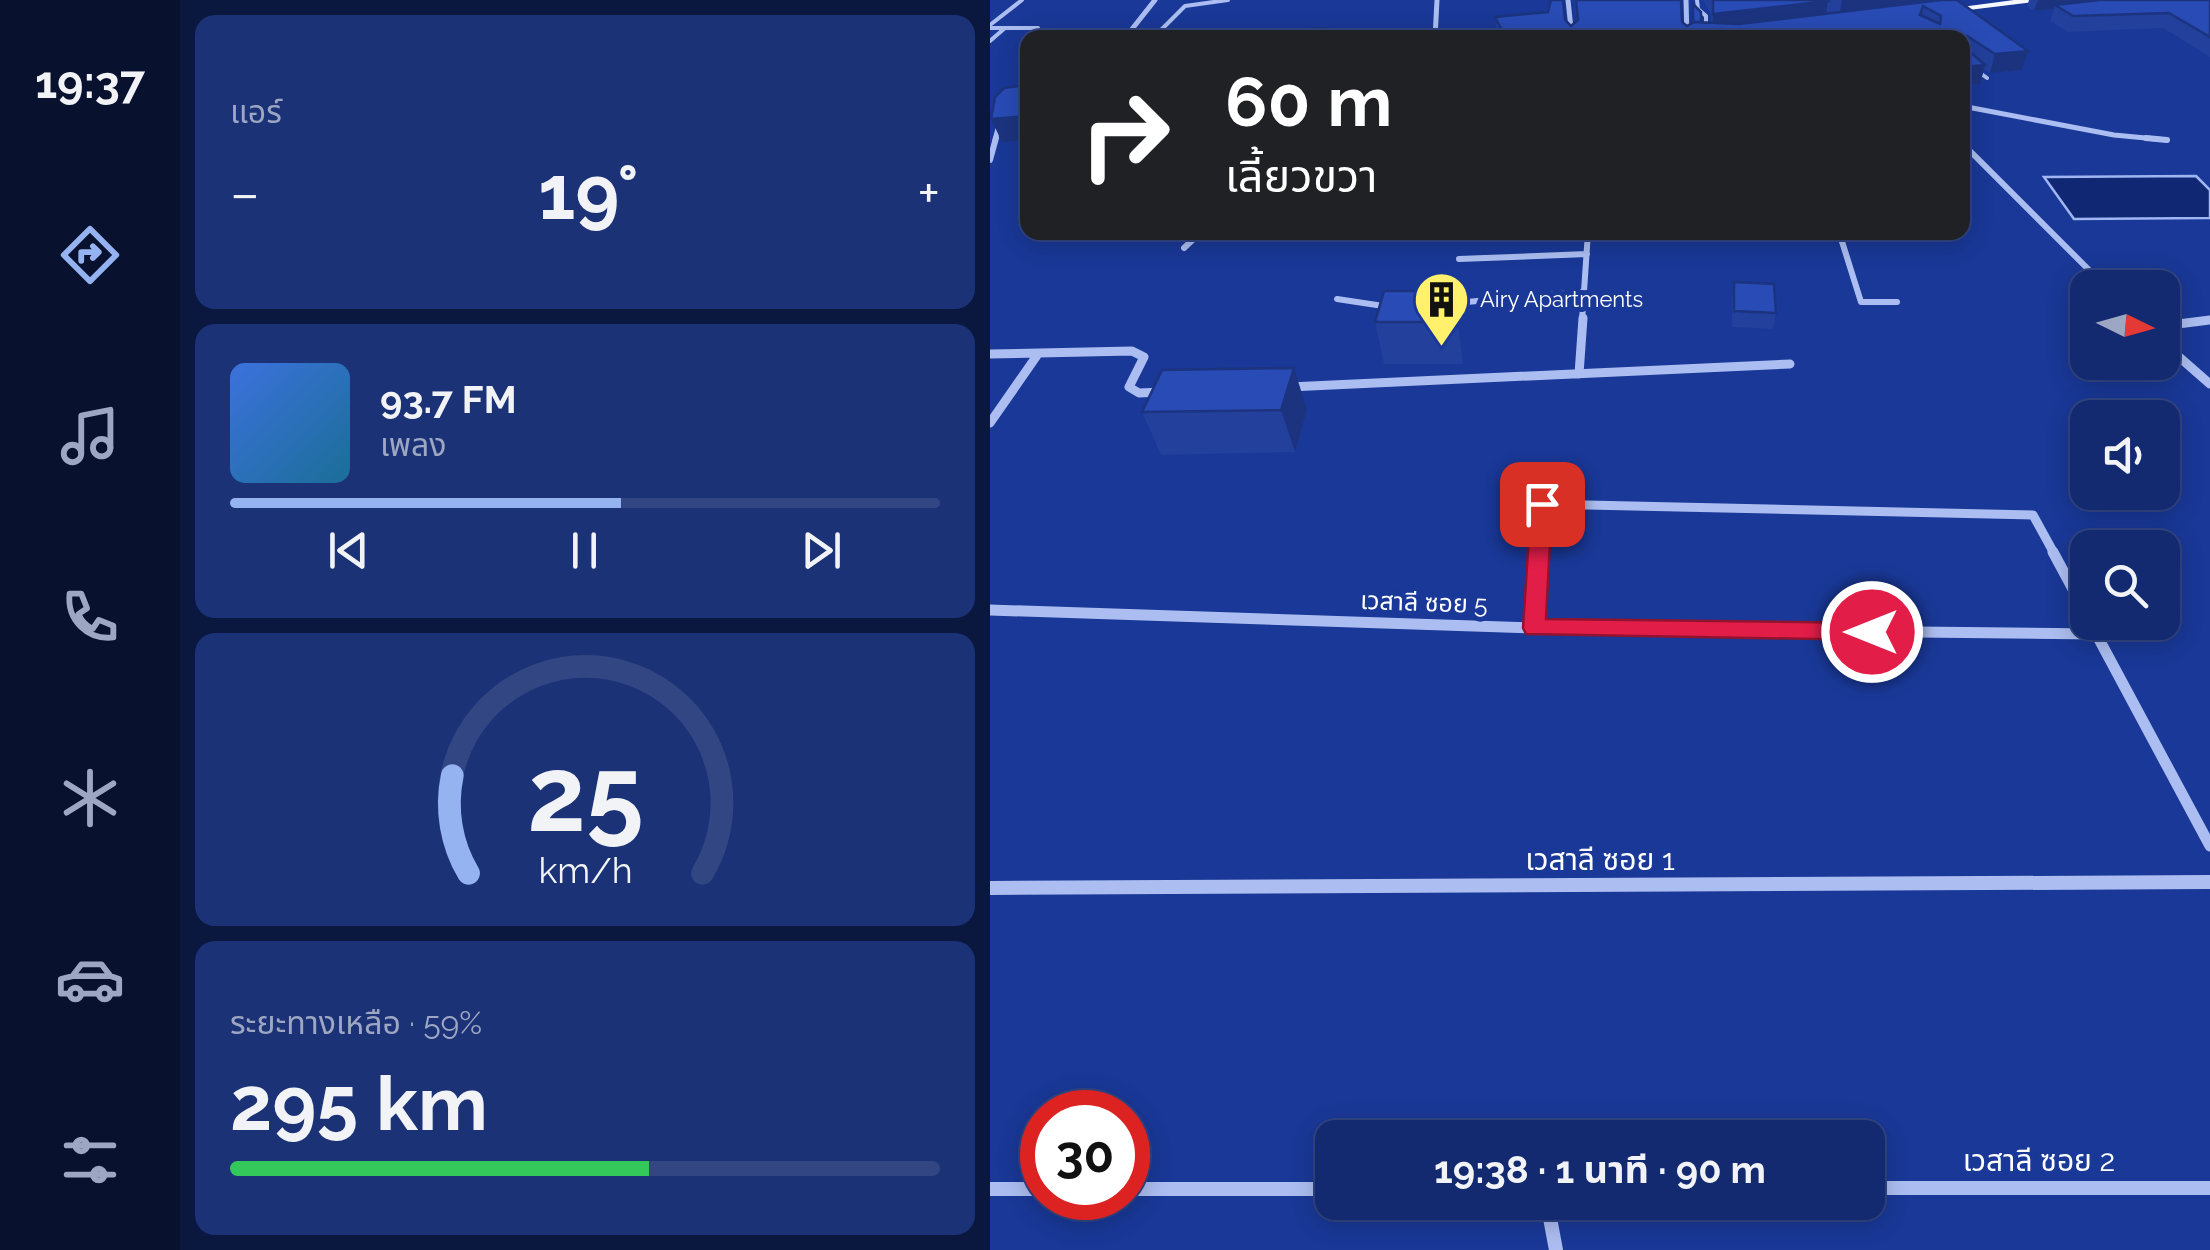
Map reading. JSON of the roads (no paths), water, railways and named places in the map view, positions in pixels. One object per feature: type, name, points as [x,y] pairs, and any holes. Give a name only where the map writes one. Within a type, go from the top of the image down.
[{"type":"main road","points":[[1915,14],[1932,6],[2046,0]]},
{"type":"main road","points":[[1980,22],[2052,14]]},
{"type":"main road","points":[[990,106],[1009,104]]},
{"type":"street","points":[[1132,30],[1154,0]]},
{"type":"street","points":[[1436,30],[1438,0]]},
{"type":"street","points":[[1568,0],[1571,30]]},
{"type":"street","points":[[1686,0],[1687,30]]},
{"type":"street","points":[[1970,108],[2114,135],[2167,140]]},
{"type":"street","points":[[990,160],[1001,120]]},
{"type":"street","points":[[1970,151],[2089,270]]},
{"type":"street","points":[[1184,248],[1193,240]]},
{"type":"street","points":[[1579,374],[1588,240]]},
{"type":"street","points":[[1842,240],[1861,302],[1897,302]]},
{"type":"street","points":[[1459,259],[1587,254]]},
{"type":"street","points":[[1438,304],[1584,292]]},
{"type":"street","points":[[1337,299],[1402,307]]},
{"type":"street","points":[[2180,324],[2210,320]]},
{"type":"street","points":[[990,354],[1132,351],[1144,356],[1129,387],[1139,394],[1178,392]]},
{"type":"street","points":[[990,423],[1038,354]]},
{"type":"street","points":[[2180,358],[2210,384]]},
{"type":"street","points":[[1273,388],[1790,364]]},
{"type":"street","points":[[1534,628],[1542,504],[2033,515],[2070,583]]},
{"type":"street","name":"เวสาลี ซอย 5","points":[[990,610],[1534,628],[2070,624]]},
{"type":"street","points":[[2101,640],[2210,846]]},
{"type":"street","name":"เวสาลี ซอย 1","points":[[990,888],[2210,882]]},
{"type":"street","name":"เวสาลี ซอย 2","points":[[1885,1188],[2210,1188]]},
{"type":"street","points":[[990,1189],[1020,1189]]},
{"type":"street","points":[[1150,1189],[1315,1189]]},
{"type":"street","points":[[1550,1220],[1556,1250]]},
{"type":"lane","points":[[990,26],[1022,0]]},
{"type":"lane","points":[[1161,30],[1185,6],[1228,0]]},
{"type":"lane","points":[[1698,0],[1698,9],[1706,16],[1705,30]]},
{"type":"lane","points":[[990,26],[1038,28]]},
{"type":"lane","points":[[990,41],[1004,28]]},
{"type":"lane","points":[[1970,66],[1986,78]]},
{"type":"place","name":"Airy Apartments","points":[[1441,348]]}]
